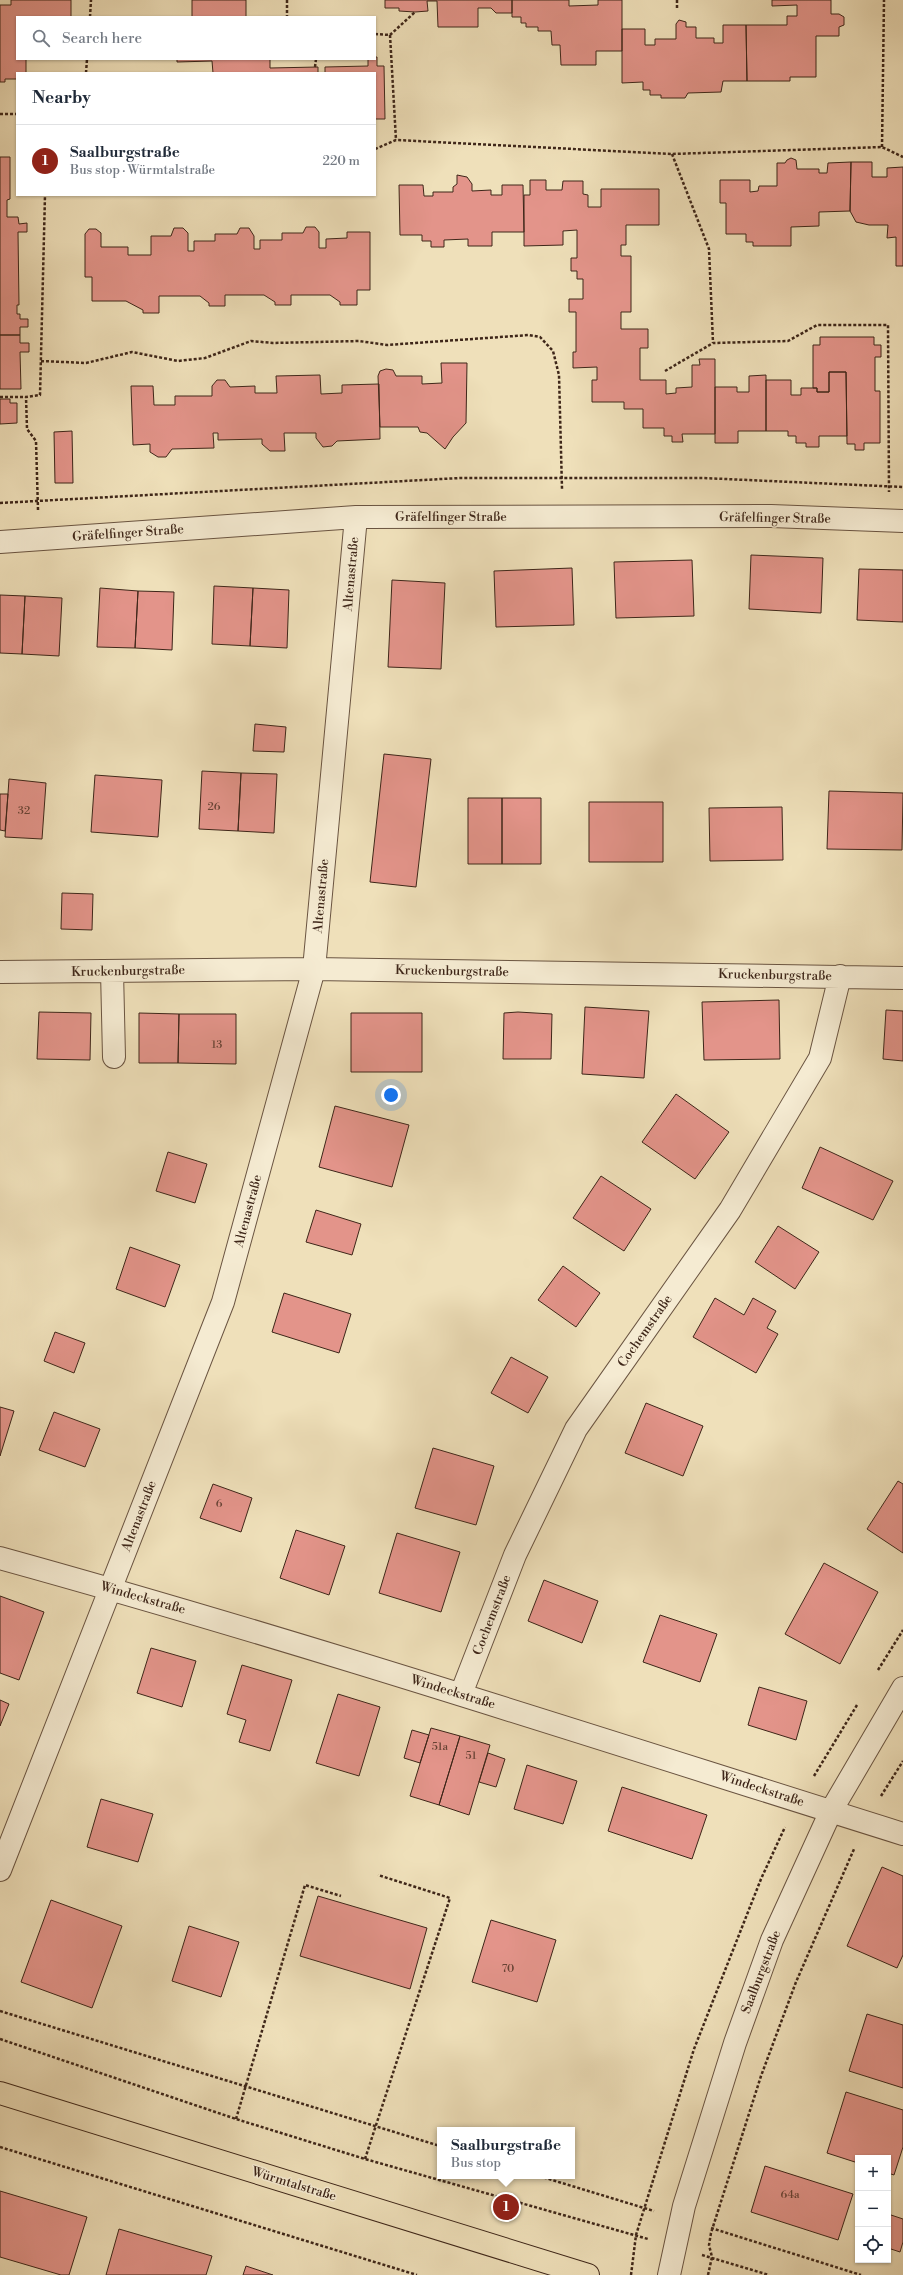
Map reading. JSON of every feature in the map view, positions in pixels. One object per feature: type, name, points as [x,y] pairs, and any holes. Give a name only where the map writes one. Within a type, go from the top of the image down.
[{"type":"main road","name":"Würmtalstraße","points":[[0,2093],[588,2275]]},
{"type":"street","name":"Gräfelfinger Straße","points":[[0,542],[356,517],[771,516],[895,521]]},
{"type":"street","name":"Altenastraße","points":[[0,1870],[223,1302],[314,969],[356,517]]},
{"type":"street","name":"Kruckenburgstraße","points":[[0,972],[314,969],[903,978]]},
{"type":"street","points":[[112,971],[114,1057]]},
{"type":"street","name":"Cochemstraße","points":[[461,1694],[515,1555],[576,1429],[730,1210],[820,1058],[840,976]]},
{"type":"street","name":"Windeckstraße","points":[[0,1558],[110,1589],[461,1694],[903,1834]]},
{"type":"street","name":"Saalburgstraße","points":[[669,2275],[674,2246],[684,2206],[735,2043],[772,1940],[831,1811],[903,1688]]},
{"type":"path","points":[[90,16],[91,0]]},
{"type":"path","points":[[287,0],[287,16]]},
{"type":"path","points":[[677,0],[677,10]]},
{"type":"path","points":[[882,147],[884,0]]},
{"type":"path","points":[[376,34],[390,35],[415,12]]},
{"type":"path","points":[[390,35],[396,140]]},
{"type":"path","points":[[86,72],[87,60]]},
{"type":"path","points":[[314,67],[316,60]]},
{"type":"path","points":[[0,114],[16,114]]},
{"type":"path","points":[[376,149],[396,140],[672,154],[882,147],[903,157]]},
{"type":"path","points":[[672,154],[709,249],[712,343]]},
{"type":"path","points":[[0,397],[26,397],[40,394],[45,196]]},
{"type":"path","points":[[664,371],[712,343],[788,341],[817,325],[888,325],[890,487],[895,521]]},
{"type":"path","points":[[41,361],[86,363],[132,352],[178,361],[205,358],[251,341],[273,343],[359,341],[387,344],[529,334],[540,337],[553,351],[558,374],[563,517]]},
{"type":"path","points":[[26,397],[27,430],[36,441],[38,539]]},
{"type":"path","points":[[0,503],[460,478],[703,478],[903,487]]},
{"type":"path","points":[[708,2275],[712,2257],[709,2245],[711,2233],[761,2076],[796,1982],[866,1822],[903,1761]]},
{"type":"path","points":[[366,2159],[450,1898],[378,1875]]},
{"type":"path","points":[[236,2119],[305,1885],[341,1896]]},
{"type":"path","points":[[0,2010],[437,2145]]},
{"type":"path","points":[[0,2040],[236,2119],[366,2159],[674,2246],[769,2275]]},
{"type":"path","points":[[0,2147],[417,2275]]},
{"type":"path","points":[[506,2207],[509,2200]]},
{"type":"building","points":[[11,0],[71,0],[71,16],[16,16],[16,60],[26,60],[26,72],[16,72],[16,79],[5,79],[5,82],[0,82],[0,5],[11,5]]},
{"type":"building","points":[[192,0],[246,0],[246,16],[192,16]]},
{"type":"building","points":[[385,0],[512,0],[512,13],[496,13],[491,8],[478,8],[478,27],[438,27],[437,1],[427,1],[428,11],[415,12],[399,11],[399,8],[385,8]]},
{"type":"building","points":[[512,0],[569,0],[569,6],[598,5],[598,0],[622,0],[622,51],[596,51],[596,65],[561,65],[560,45],[552,45],[551,31],[538,31],[538,27],[526,27],[526,23],[521,23],[521,17],[512,17]]},
{"type":"building","points":[[772,0],[831,0],[831,14],[839,14],[844,17],[844,25],[839,27],[839,36],[816,36],[816,77],[790,77],[790,81],[747,81],[746,25],[787,25],[787,16],[797,16],[797,5],[772,6]]},
{"type":"building","points":[[679,20],[686,22],[686,27],[696,27],[696,38],[714,38],[714,43],[723,43],[723,25],[746,25],[747,81],[723,81],[721,92],[688,93],[685,98],[661,98],[661,95],[650,95],[650,90],[643,90],[643,82],[622,83],[622,29],[645,29],[645,45],[655,45],[655,39],[676,39],[676,24]]},
{"type":"building","points":[[377,57],[377,66],[384,66],[385,119],[376,119],[376,72],[325,72],[325,67],[368,66],[368,60],[376,60]]},
{"type":"building","points":[[177,60],[270,60],[270,68],[318,67],[318,72],[213,72],[212,61],[177,62]]},
{"type":"building","points":[[0,157],[10,157],[10,199],[7,200],[7,217],[18,217],[19,224],[27,223],[27,232],[18,232],[19,305],[17,305],[17,314],[20,314],[20,319],[28,319],[28,327],[20,327],[20,335],[0,335]]},
{"type":"building","points":[[791,158],[796,160],[797,169],[819,169],[819,173],[827,173],[828,163],[851,162],[850,211],[819,212],[819,226],[791,227],[791,246],[753,246],[753,242],[746,242],[746,234],[726,234],[726,203],[720,203],[720,180],[750,180],[750,192],[758,191],[759,186],[777,186],[777,163],[785,163]]},
{"type":"building","points":[[851,162],[872,162],[872,177],[887,177],[887,168],[903,167],[903,266],[896,266],[896,237],[887,238],[888,225],[869,225],[856,222],[850,211]]},
{"type":"building","points":[[457,175],[467,177],[472,184],[472,191],[491,190],[491,195],[502,195],[502,185],[523,185],[524,232],[492,232],[492,246],[468,246],[468,239],[444,240],[444,247],[431,247],[431,241],[422,241],[422,235],[400,235],[399,185],[423,185],[424,196],[433,196],[433,192],[453,192],[453,187],[457,184]]},
{"type":"building","points":[[530,180],[546,180],[546,190],[562,190],[563,181],[583,181],[583,194],[588,195],[588,207],[601,207],[601,189],[659,189],[659,225],[626,225],[626,245],[621,245],[621,256],[631,256],[631,312],[621,312],[621,329],[648,329],[648,348],[640,348],[640,380],[666,380],[666,394],[676,393],[676,388],[692,387],[692,365],[700,365],[699,359],[715,359],[715,434],[682,434],[683,442],[672,442],[672,436],[664,436],[664,428],[643,428],[643,409],[624,409],[624,402],[592,402],[592,380],[597,380],[597,367],[573,368],[573,352],[576,352],[576,312],[569,312],[569,299],[583,299],[583,279],[577,279],[577,271],[571,271],[571,258],[577,258],[577,230],[563,231],[563,245],[524,246],[524,195],[530,195]]},
{"type":"building","points":[[306,227],[315,227],[319,232],[319,248],[326,248],[326,239],[347,238],[347,232],[370,232],[370,290],[357,290],[357,305],[340,305],[340,302],[330,295],[291,295],[291,305],[275,305],[275,302],[264,295],[225,295],[225,306],[209,306],[209,303],[200,296],[159,296],[159,313],[143,313],[143,310],[126,301],[92,301],[92,277],[85,277],[85,234],[89,229],[96,229],[101,233],[101,247],[128,247],[128,255],[151,255],[151,236],[171,236],[174,228],[183,228],[188,233],[188,251],[194,251],[194,241],[215,241],[215,234],[237,234],[240,228],[249,228],[254,236],[254,249],[260,249],[260,240],[282,240],[282,233],[303,233]]},
{"type":"building","points":[[0,335],[20,335],[20,343],[29,343],[29,352],[20,352],[21,389],[0,389]]},
{"type":"building","points":[[820,337],[874,337],[874,345],[881,345],[881,357],[875,357],[875,391],[880,391],[880,443],[864,443],[864,450],[855,450],[855,444],[847,444],[846,372],[829,372],[829,392],[817,392],[817,388],[813,388],[813,345],[820,345]]},
{"type":"building","points":[[441,363],[467,363],[466,423],[453,437],[445,449],[427,433],[420,432],[418,427],[380,427],[378,376],[380,371],[386,369],[393,370],[396,376],[422,376],[422,384],[442,383]]},
{"type":"building","points":[[829,372],[846,372],[847,436],[819,436],[819,447],[806,447],[806,443],[796,443],[796,436],[788,436],[788,431],[766,431],[766,380],[791,380],[791,395],[801,395],[801,388],[817,388],[817,392],[829,392]]},
{"type":"building","points":[[320,375],[321,394],[342,393],[342,385],[379,384],[380,439],[337,441],[332,446],[323,447],[316,438],[316,433],[284,433],[285,451],[270,451],[262,444],[262,439],[218,440],[218,433],[213,433],[214,448],[172,449],[166,457],[158,457],[150,452],[150,444],[133,445],[131,386],[153,386],[154,405],[175,405],[175,396],[212,396],[212,386],[217,380],[225,380],[230,387],[255,386],[255,393],[277,393],[276,376]]},
{"type":"building","points":[[766,375],[766,431],[738,431],[738,443],[715,443],[715,387],[737,387],[737,392],[749,392],[749,376]]},
{"type":"building","points":[[0,399],[10,399],[10,403],[17,403],[17,423],[0,424]]},
{"type":"building","points":[[72,431],[73,483],[55,483],[54,432]]},
{"type":"building","points":[[751,555],[823,558],[821,613],[749,609]]},
{"type":"building","points":[[692,560],[694,616],[616,618],[614,562]]},
{"type":"building","points":[[572,568],[574,625],[496,627],[494,571]]},
{"type":"building","points":[[859,569],[903,570],[903,622],[857,620]]},
{"type":"building","points":[[392,580],[445,583],[441,669],[388,667]]},
{"type":"building","points":[[214,586],[253,588],[250,646],[212,644]]},
{"type":"building","points":[[100,588],[138,591],[135,648],[97,647]]},
{"type":"building","points":[[253,588],[289,590],[287,648],[250,646]]},
{"type":"building","points":[[138,591],[174,592],[172,650],[135,648]]},
{"type":"building","points":[[0,595],[25,596],[22,654],[0,653]]},
{"type":"building","points":[[25,596],[62,598],[59,656],[22,654]]},
{"type":"building","points":[[255,724],[286,727],[284,752],[253,751]]},
{"type":"building","points":[[384,754],[431,759],[416,887],[370,882]]},
{"type":"building","points":[[202,771],[241,773],[238,831],[199,829]]},
{"type":"building","points":[[241,773],[277,774],[274,833],[238,831]]},
{"type":"building","points":[[95,775],[162,780],[158,837],[91,832]]},
{"type":"building","points":[[9,779],[46,783],[42,839],[5,837]]},
{"type":"building","points":[[829,791],[903,793],[902,850],[827,849]]},
{"type":"building","points":[[0,794],[8,794],[5,831],[0,830]]},
{"type":"building","points":[[468,798],[502,798],[502,864],[468,864]]},
{"type":"building","points":[[502,798],[541,798],[541,864],[502,864]]},
{"type":"building","points":[[589,802],[663,802],[663,862],[589,862]]},
{"type":"building","points":[[782,807],[783,860],[710,861],[709,808]]},
{"type":"building","points":[[62,893],[93,894],[92,930],[61,929]]},
{"type":"building","points":[[779,1000],[780,1059],[704,1060],[702,1002]]},
{"type":"building","points":[[585,1007],[649,1011],[644,1078],[582,1074]]},
{"type":"building","points":[[886,1010],[903,1011],[903,1061],[883,1059]]},
{"type":"building","points":[[39,1012],[91,1013],[90,1060],[37,1059]]},
{"type":"building","points":[[518,1012],[552,1014],[551,1059],[503,1059],[504,1013]]},
{"type":"building","points":[[139,1013],[179,1014],[178,1063],[139,1063]]},
{"type":"building","points":[[351,1013],[422,1013],[422,1072],[351,1072]]},
{"type":"building","points":[[179,1014],[236,1014],[236,1064],[178,1063]]},
{"type":"building","points":[[676,1094],[729,1132],[695,1179],[642,1142]]},
{"type":"building","points":[[335,1106],[409,1125],[392,1187],[319,1167]]},
{"type":"building","points":[[820,1147],[893,1181],[873,1220],[802,1188]]},
{"type":"building","points":[[168,1152],[207,1164],[195,1203],[156,1191]]},
{"type":"building","points":[[601,1176],[651,1209],[624,1251],[573,1218]]},
{"type":"building","points":[[316,1210],[361,1224],[352,1255],[306,1242]]},
{"type":"building","points":[[778,1226],[819,1252],[795,1289],[755,1262]]},
{"type":"building","points":[[130,1247],[180,1265],[165,1307],[116,1289]]},
{"type":"building","points":[[563,1266],[600,1293],[576,1327],[538,1300]]},
{"type":"building","points":[[284,1293],[351,1314],[339,1353],[272,1332]]},
{"type":"building","points":[[715,1298],[744,1315],[753,1298],[776,1311],[767,1328],[778,1334],[756,1373],[693,1337]]},
{"type":"building","points":[[55,1332],[85,1343],[74,1373],[44,1361]]},
{"type":"building","points":[[511,1357],[548,1377],[528,1413],[491,1393]]},
{"type":"building","points":[[646,1403],[703,1426],[683,1476],[625,1453]]},
{"type":"building","points":[[0,1407],[14,1411],[0,1456]]},
{"type":"building","points":[[54,1412],[100,1429],[85,1467],[39,1450]]},
{"type":"building","points":[[433,1448],[494,1466],[476,1525],[415,1508]]},
{"type":"building","points":[[898,1481],[903,1484],[903,1553],[867,1529]]},
{"type":"building","points":[[213,1484],[252,1498],[241,1532],[200,1518]]},
{"type":"building","points":[[296,1530],[345,1546],[329,1595],[280,1578]]},
{"type":"building","points":[[397,1533],[460,1552],[441,1612],[379,1593]]},
{"type":"building","points":[[824,1563],[878,1592],[840,1664],[785,1634]]},
{"type":"building","points":[[544,1580],[598,1601],[582,1643],[528,1621]]},
{"type":"building","points":[[0,1596],[44,1612],[19,1680],[0,1673]]},
{"type":"building","points":[[660,1615],[717,1634],[700,1682],[643,1662]]},
{"type":"building","points":[[151,1648],[196,1661],[182,1707],[137,1693]]},
{"type":"building","points":[[242,1665],[292,1680],[270,1751],[239,1742],[246,1720],[227,1714]]},
{"type":"building","points":[[759,1687],[807,1701],[796,1740],[748,1725]]},
{"type":"building","points":[[338,1694],[380,1707],[359,1776],[316,1763]]},
{"type":"building","points":[[0,1700],[9,1704],[0,1726]]},
{"type":"building","points":[[431,1728],[460,1736],[439,1805],[410,1796]]},
{"type":"building","points":[[412,1730],[429,1735],[420,1763],[404,1758]]},
{"type":"building","points":[[460,1736],[490,1745],[469,1815],[439,1805]]},
{"type":"building","points":[[488,1753],[505,1759],[496,1787],[479,1782]]},
{"type":"building","points":[[527,1765],[577,1781],[563,1824],[514,1809]]},
{"type":"building","points":[[622,1787],[707,1815],[692,1859],[608,1831]]},
{"type":"building","points":[[101,1799],[153,1814],[138,1862],[87,1847]]},
{"type":"building","points":[[882,1867],[903,1876],[903,1955],[897,1968],[847,1946]]},
{"type":"building","points":[[318,1896],[427,1928],[410,1989],[300,1956]]},
{"type":"building","points":[[51,1900],[122,1926],[92,2008],[21,1982]]},
{"type":"building","points":[[491,1920],[556,1940],[537,2002],[472,1982]]},
{"type":"building","points":[[189,1926],[239,1942],[221,1997],[172,1981]]},
{"type":"building","points":[[867,2014],[903,2025],[903,2088],[849,2071]]},
{"type":"building","points":[[846,2092],[903,2110],[903,2147],[894,2175],[891,2174],[891,2155],[855,2155],[855,2162],[827,2153]]},
{"type":"building","points":[[765,2166],[853,2194],[838,2240],[751,2212]]},
{"type":"building","points":[[0,2191],[87,2217],[69,2275],[61,2275],[0,2257]]},
{"type":"building","points":[[891,2215],[903,2219],[903,2242],[900,2252],[891,2249]]},
{"type":"building","points":[[119,2229],[212,2256],[206,2275],[106,2275]]},
{"type":"building","points":[[246,2266],[273,2275],[243,2275]]},
{"type":"place","name":"Saalburgstraße","points":[[506,2207]]}]
